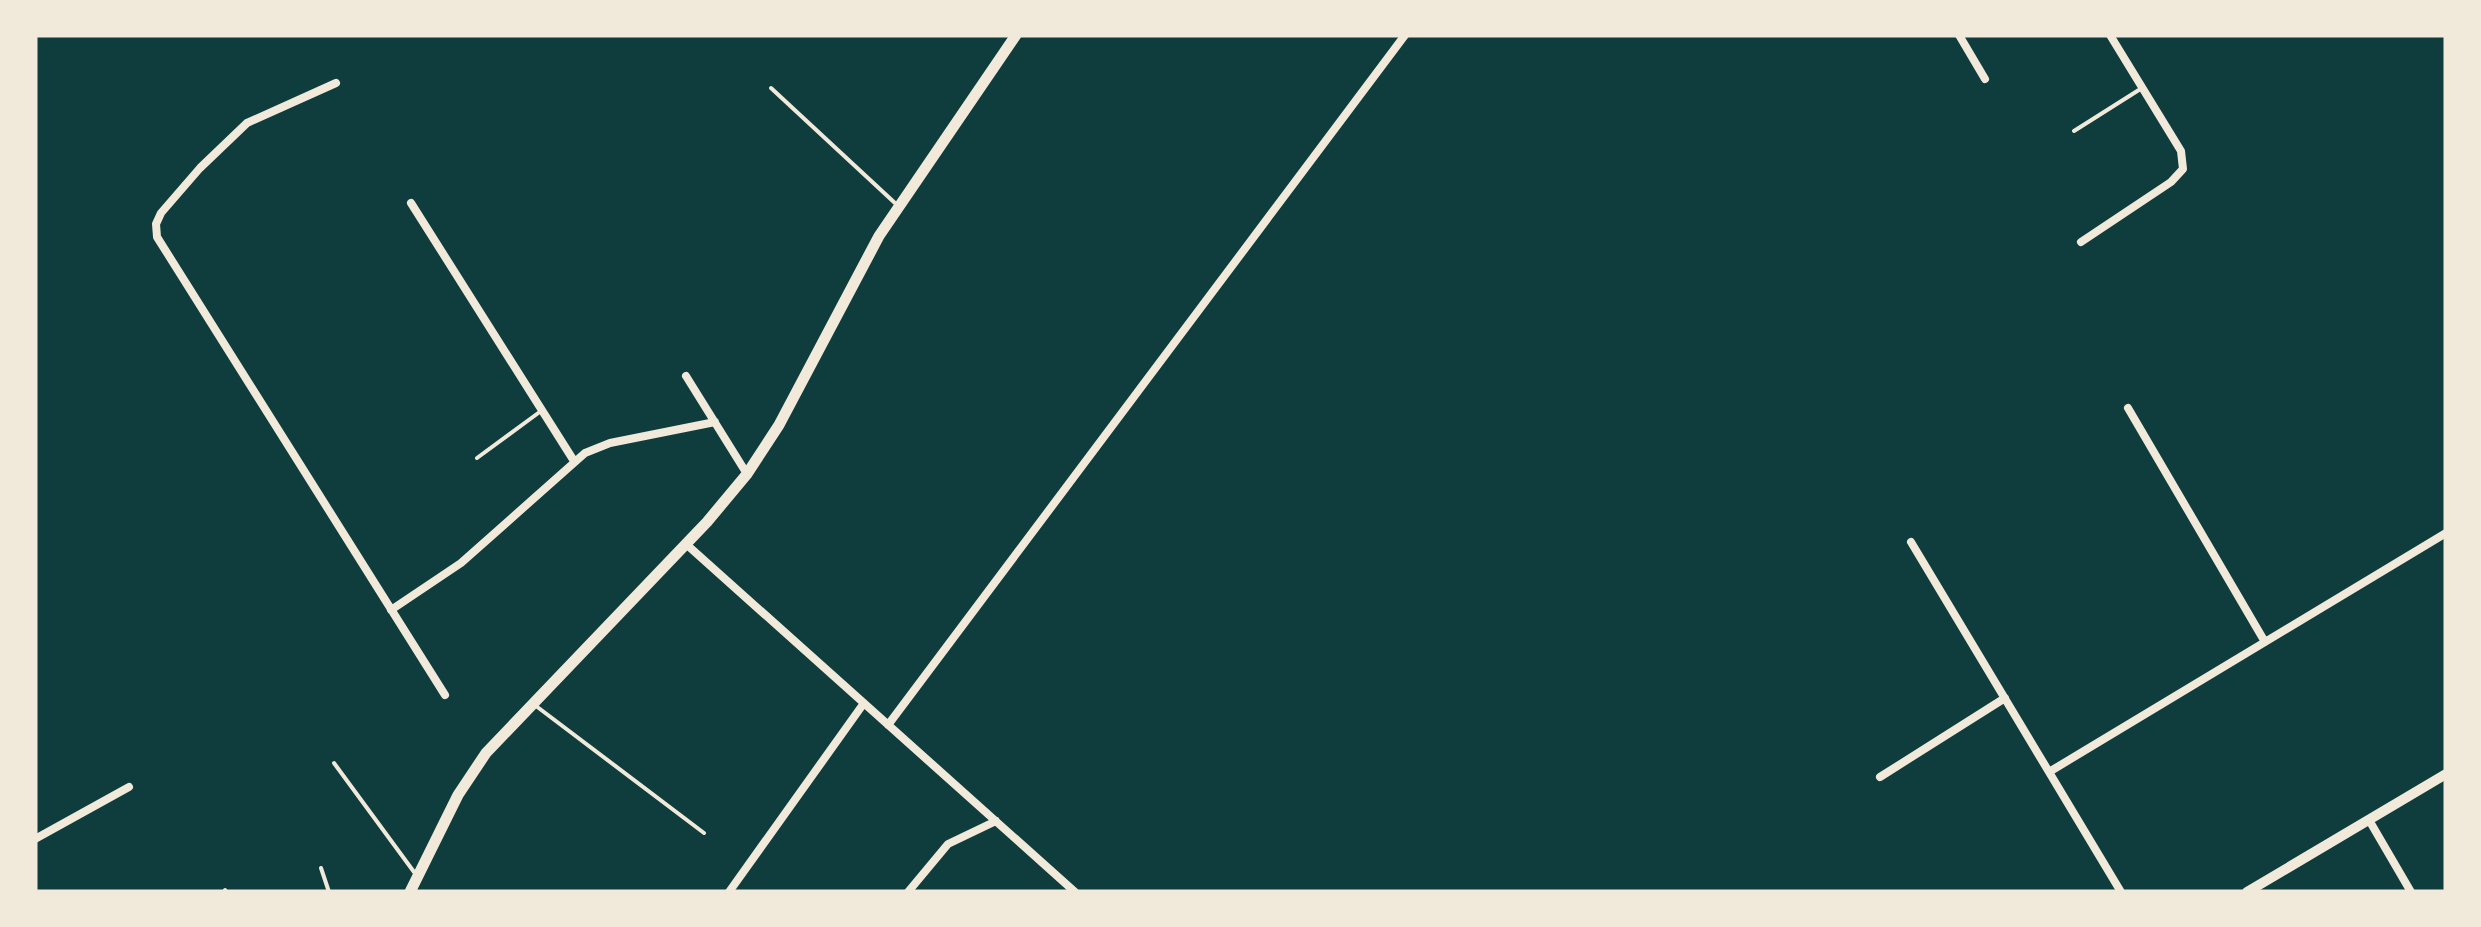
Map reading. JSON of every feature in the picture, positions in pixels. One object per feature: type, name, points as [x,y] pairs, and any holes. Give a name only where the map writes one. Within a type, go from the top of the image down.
[{"type":"main road","points":[[410,892],[470,775],[532,702],[686,544],[747,474],[779,424],[864,260],[1016,35]]},
{"type":"street","points":[[888,725],[1405,35]]},
{"type":"street","points":[[1959,35],[1985,79]]},
{"type":"street","points":[[2082,242],[2172,182],[2183,169],[2182,151],[2110,35]]},
{"type":"street","points":[[336,83],[246,123],[161,213],[156,224],[157,236],[445,695]]},
{"type":"street","points":[[411,203],[574,461]]},
{"type":"street","points":[[686,376],[747,474]]},
{"type":"street","points":[[2128,408],[2265,642]]},
{"type":"street","points":[[391,610],[461,564],[574,461],[610,443],[715,422]]},
{"type":"street","points":[[2049,772],[2446,533]]},
{"type":"street","points":[[1912,542],[2121,892]]},
{"type":"street","points":[[686,544],[1075,892]]},
{"type":"street","points":[[1880,777],[2005,698]]},
{"type":"street","points":[[728,892],[864,704]]},
{"type":"street","points":[[2247,892],[2446,774]]},
{"type":"street","points":[[35,840],[129,788]]},
{"type":"street","points":[[2368,820],[2411,892]]},
{"type":"street","points":[[908,892],[948,844],[996,822]]},
{"type":"lane","points":[[771,88],[898,206]]},
{"type":"lane","points":[[2074,131],[2142,88]]},
{"type":"lane","points":[[477,458],[542,410]]},
{"type":"lane","points":[[532,702],[704,832]]},
{"type":"lane","points":[[334,764],[417,876]]},
{"type":"lane","points":[[321,868],[329,892]]}]
